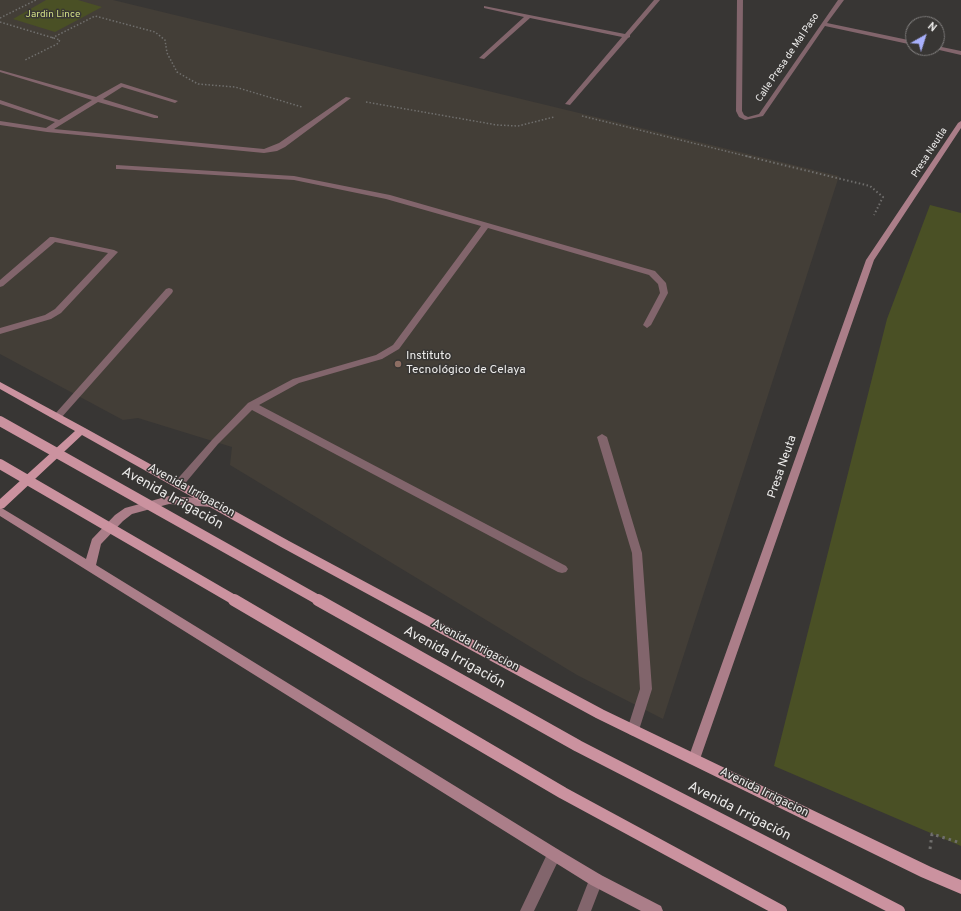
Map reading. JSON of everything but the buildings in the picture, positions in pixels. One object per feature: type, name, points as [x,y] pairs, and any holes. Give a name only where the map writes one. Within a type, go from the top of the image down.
[{"type":"main road","name":"Avenida Irrigacion","points":[[0,385],[212,503],[600,714],[926,872],[961,887]]},
{"type":"main road","name":"Avenida Irrigación","points":[[0,421],[578,746],[899,911]]},
{"type":"main road","points":[[0,505],[82,430]]},
{"type":"main road","points":[[0,464],[563,793],[781,911]]},
{"type":"street","points":[[568,104],[628,36],[657,0]]},
{"type":"street","name":"Calle Presa de Mal Paso","points":[[740,0],[739,111],[741,116],[747,119],[761,115],[841,0]]},
{"type":"street","points":[[486,7],[628,36]]},
{"type":"street","points":[[482,58],[528,16]]},
{"type":"street","points":[[823,24],[905,41]]},
{"type":"street","points":[[945,50],[961,53]]},
{"type":"street","points":[[2,71],[156,117]]},
{"type":"street","points":[[47,130],[121,85],[175,101]]},
{"type":"street","points":[[0,123],[47,130],[264,151],[274,149],[282,145],[348,98]]},
{"type":"street","points":[[0,102],[60,122]]},
{"type":"street","name":"Presa Neutla","points":[[916,193],[961,123]]},
{"type":"street","points":[[119,167],[294,178],[387,197],[652,273],[662,283],[664,293],[647,325]]},
{"type":"street","name":"Presa Neuta","points":[[694,760],[870,260],[916,193]]},
{"type":"street","points":[[178,484],[215,442],[251,405],[296,381],[379,358],[396,347],[486,225]]},
{"type":"street","points":[[0,284],[54,239],[114,252],[58,311],[48,317],[0,331]]},
{"type":"street","points":[[58,416],[169,291]]},
{"type":"street","points":[[251,405],[562,569]]},
{"type":"street","points":[[602,437],[637,553],[646,689],[634,730]]},
{"type":"street","points":[[90,567],[96,542],[119,518],[130,511],[169,500],[212,503]]},
{"type":"street","points":[[0,511],[554,855],[596,880],[656,911]]},
{"type":"street","points":[[527,911],[554,855]]},
{"type":"street","points":[[584,911],[596,880]]},
{"type":"path","points":[[0,18],[36,0]]},
{"type":"path","points":[[52,38],[95,16],[155,32],[165,40],[167,53],[177,72],[198,84],[234,87],[326,114]]},
{"type":"path","points":[[0,22],[60,40],[57,44],[2,71]]},
{"type":"path","points":[[348,98],[497,125],[518,126],[558,116]]},
{"type":"path","points":[[579,116],[870,186],[883,197],[873,216]]},
{"type":"path","points":[[932,834],[961,843]]},
{"type":"shaded area","name":"Instituto Tecnológico de Celaya","points":[[0,0],[113,0],[839,176],[663,719],[577,675],[230,465],[232,447],[138,418],[123,420],[0,354]]},
{"type":"green space","name":"Jardin Lince","points":[[46,0],[78,0],[102,7],[55,32],[13,19]]},
{"type":"green space","points":[[930,205],[961,213],[961,846],[774,766],[887,319]]},
{"type":"place","name":"Instituto Tecnológico de Celaya","points":[[398,364]]}]
